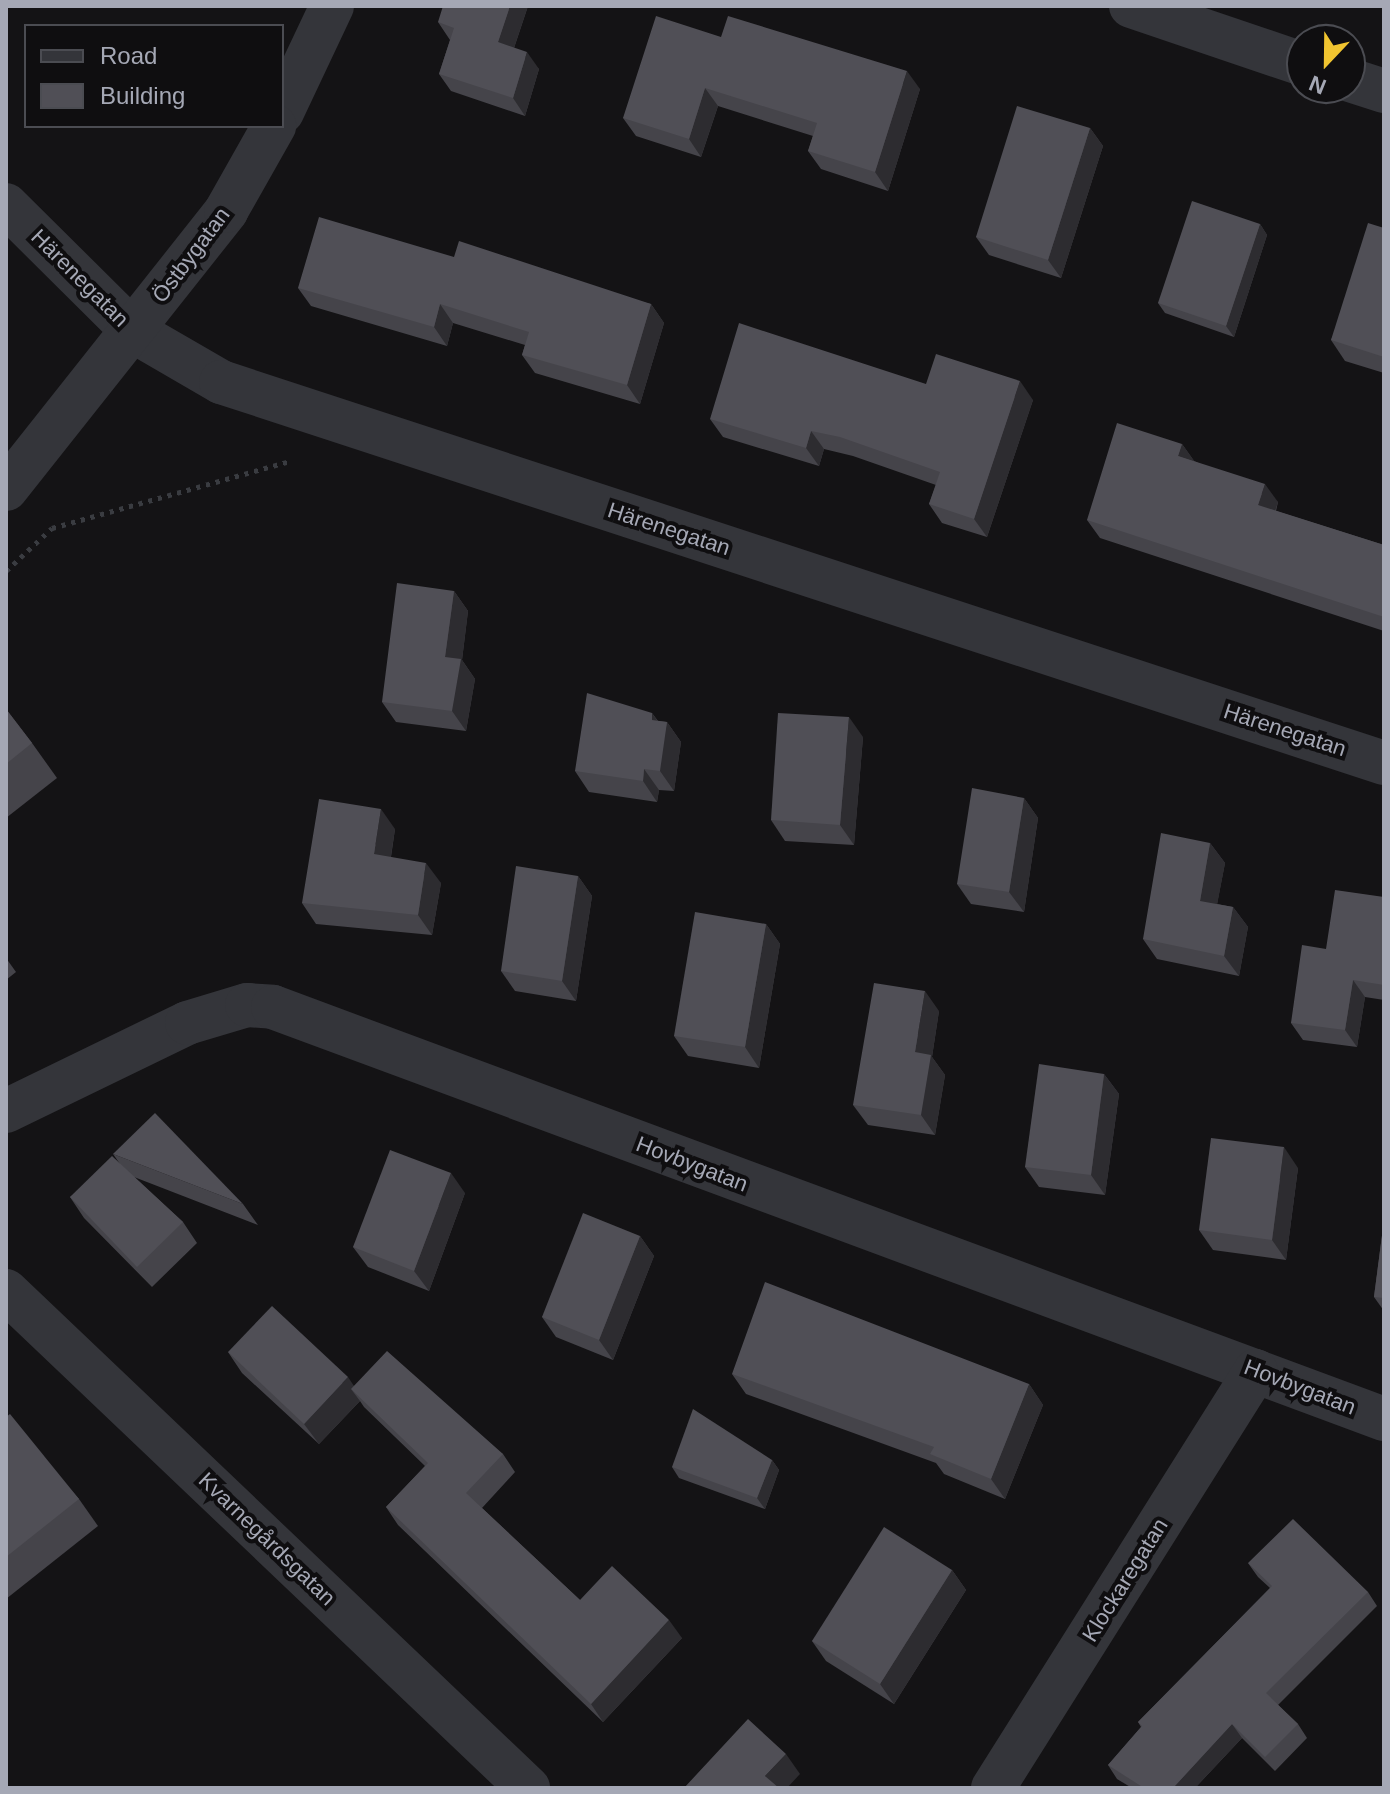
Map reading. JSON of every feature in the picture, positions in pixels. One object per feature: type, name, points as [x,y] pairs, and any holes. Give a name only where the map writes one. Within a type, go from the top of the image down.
[{"type":"street","points":[[284,108],[332,6]]},
{"type":"street","points":[[1131,6],[1286,59]]},
{"type":"street","name":"Östbygatan","points":[[6,489],[226,211],[273,128]]},
{"type":"street","name":"Härenegatan","points":[[6,205],[133,331],[221,382],[1384,763]]},
{"type":"street","name":"Hovbygatan","points":[[6,1111],[187,1023],[247,1005],[273,1007],[1384,1419]]},
{"type":"street","name":"Kvarnegårdsgatan","points":[[6,1291],[528,1788]]},
{"type":"street","name":"Klockaregatan","points":[[993,1788],[1256,1371]]},
{"type":"path","points":[[6,571],[52,528],[289,465],[311,412]]},
{"type":"building","points":[[443,6],[510,6],[498,42],[527,52],[513,98],[439,74],[454,28],[438,22]]},
{"type":"building","points":[[656,16],[721,37],[728,16],[907,71],[875,172],[808,151],[817,123],[705,88],[689,139],[623,118]]},
{"type":"building","points":[[1017,106],[1090,128],[1048,260],[976,237]]},
{"type":"building","points":[[1192,201],[1260,224],[1226,326],[1158,303]]},
{"type":"building","points":[[319,217],[454,257],[459,241],[651,304],[627,385],[522,355],[529,332],[440,304],[434,327],[298,288]]},
{"type":"building","points":[[1368,223],[1384,228],[1384,357],[1331,340]]},
{"type":"building","points":[[739,323],[926,384],[936,354],[1020,381],[974,519],[929,504],[940,472],[840,437],[811,431],[806,448],[710,419]]},
{"type":"building","points":[[1117,423],[1182,444],[1178,456],[1265,484],[1258,505],[1384,545],[1384,617],[1087,520]]},
{"type":"building","points":[[397,583],[454,591],[445,657],[461,659],[452,711],[382,702]]},
{"type":"building","points":[[587,693],[652,713],[652,720],[667,722],[660,771],[644,769],[643,781],[575,771]]},
{"type":"building","points":[[6,709],[32,743],[6,764]]},
{"type":"building","points":[[778,713],[849,717],[840,825],[771,820]]},
{"type":"building","points":[[972,788],[1024,798],[1009,892],[957,884]]},
{"type":"building","points":[[319,799],[381,809],[374,854],[426,863],[418,915],[302,903]]},
{"type":"building","points":[[1161,833],[1210,843],[1200,901],[1233,907],[1224,956],[1143,939]]},
{"type":"building","points":[[516,866],[578,876],[562,981],[501,971]]},
{"type":"building","points":[[1335,890],[1384,897],[1384,985],[1353,980],[1345,1030],[1291,1023],[1302,945],[1326,949]]},
{"type":"building","points":[[695,912],[766,924],[745,1047],[674,1036]]},
{"type":"building","points":[[874,983],[925,991],[915,1052],[931,1055],[921,1115],[853,1105]]},
{"type":"building","points":[[1039,1064],[1104,1074],[1091,1175],[1025,1167]]},
{"type":"building","points":[[155,1113],[243,1204],[113,1154]]},
{"type":"building","points":[[1211,1138],[1284,1147],[1272,1240],[1199,1230]]},
{"type":"building","points":[[390,1150],[451,1173],[414,1271],[353,1247]]},
{"type":"building","points":[[112,1156],[183,1222],[137,1267],[70,1197]]},
{"type":"building","points":[[583,1213],[640,1236],[599,1340],[542,1317]]},
{"type":"building","points":[[1384,1220],[1384,1298],[1374,1297]]},
{"type":"building","points":[[765,1282],[1029,1384],[991,1479],[930,1454],[934,1447],[732,1374]]},
{"type":"building","points":[[272,1306],[348,1377],[304,1424],[228,1352]]},
{"type":"building","points":[[387,1351],[503,1454],[466,1493],[580,1600],[612,1566],[669,1620],[591,1704],[386,1507],[428,1463],[351,1389]]},
{"type":"building","points":[[693,1409],[772,1460],[757,1498],[672,1467]]},
{"type":"building","points":[[10,1414],[79,1499],[6,1557],[6,1417]]},
{"type":"building","points":[[1293,1519],[1368,1592],[1266,1693],[1298,1724],[1265,1757],[1232,1724],[1173,1788],[1144,1788],[1108,1765],[1142,1726],[1138,1722],[1272,1586],[1248,1563]]},
{"type":"building","points":[[884,1527],[952,1570],[880,1684],[812,1641]]},
{"type":"building","points":[[748,1719],[786,1754],[765,1776],[779,1788],[684,1788]]}]
